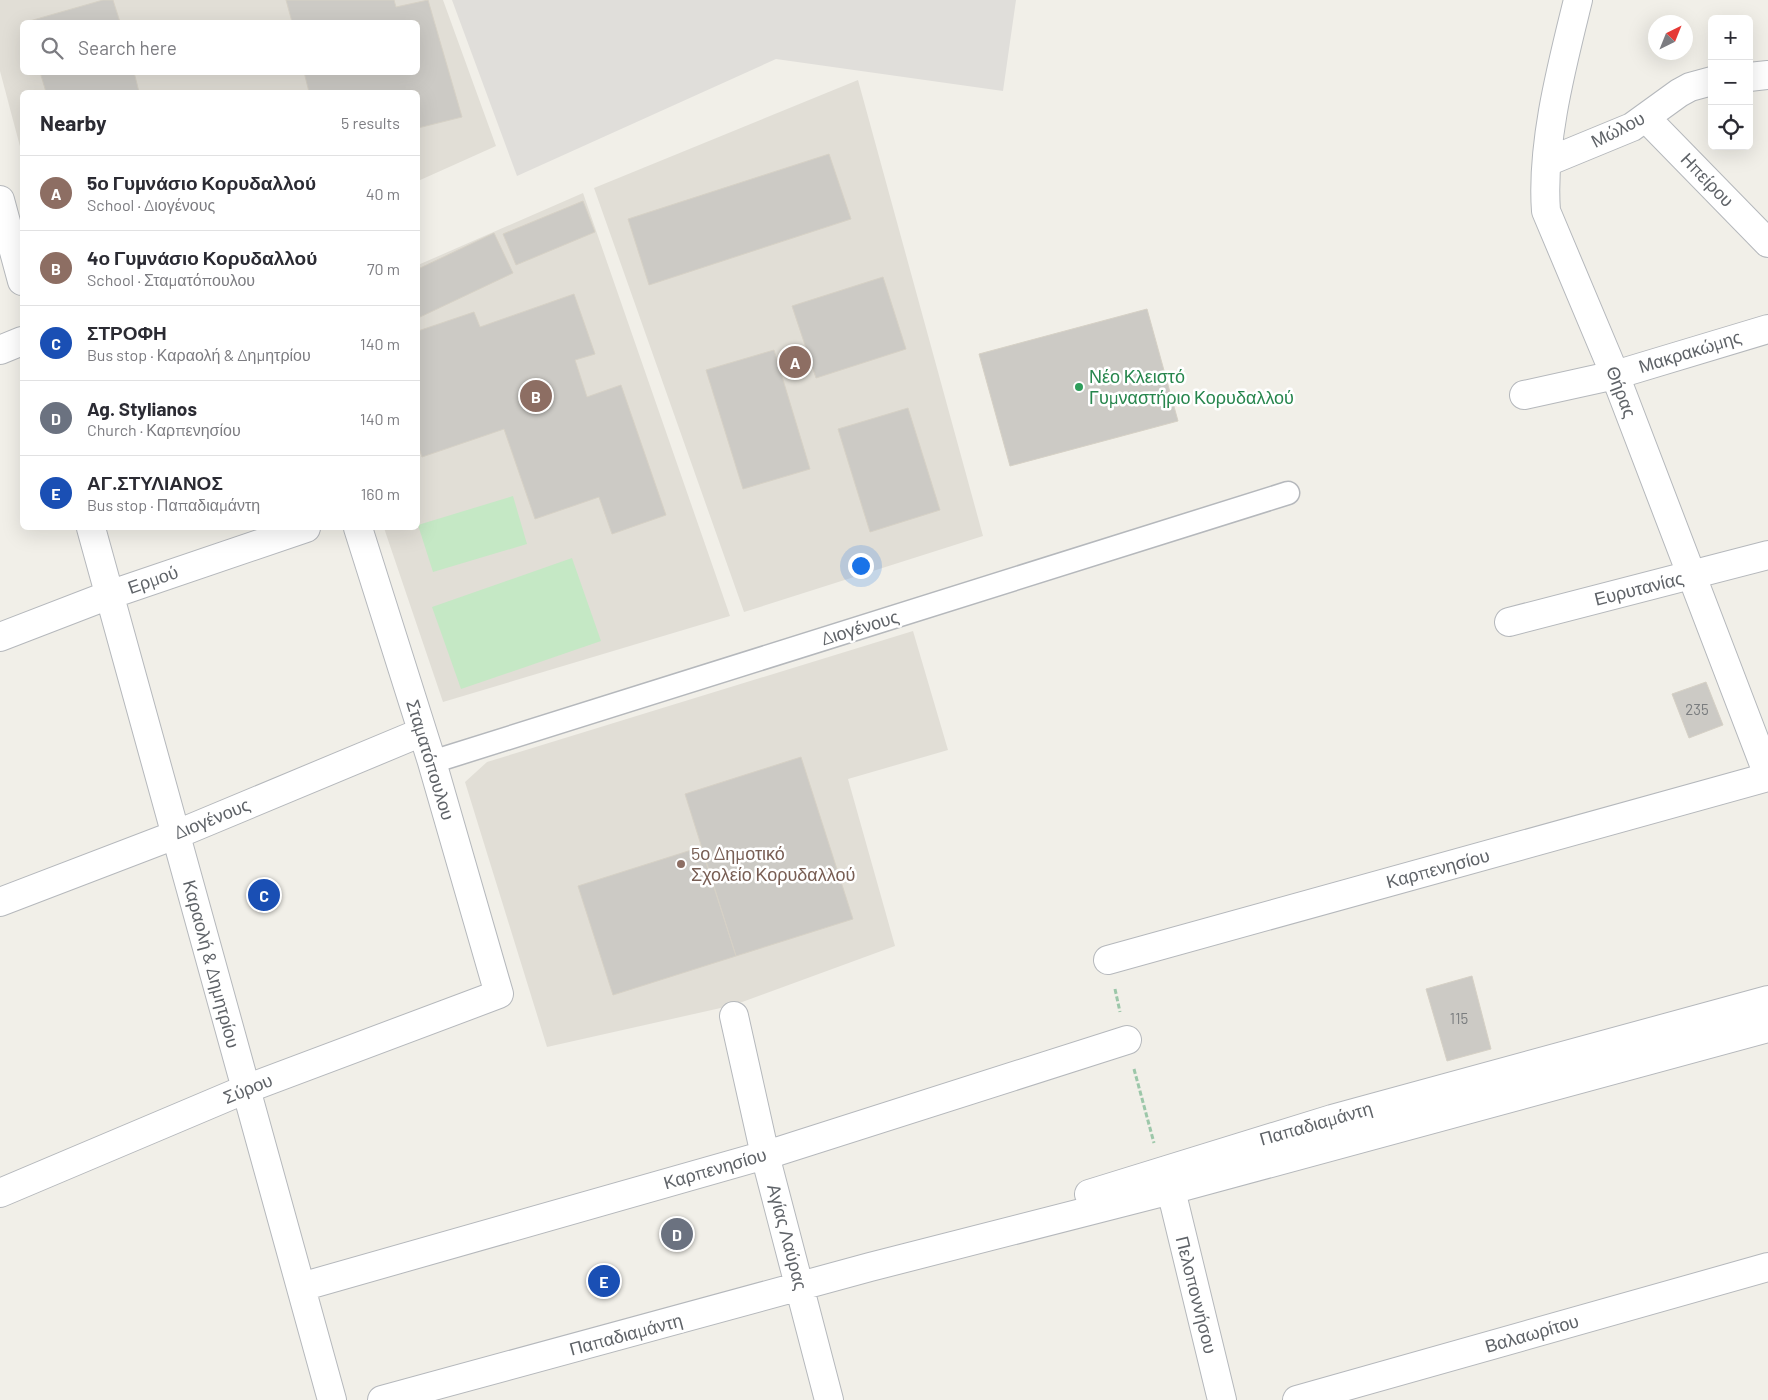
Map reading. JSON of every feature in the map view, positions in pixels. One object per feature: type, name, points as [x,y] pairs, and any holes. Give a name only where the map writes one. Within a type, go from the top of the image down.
[{"type":"street","name":"Θήρας","points":[[1578,0],[1563,62],[1547,162],[1544,186],[1546,211],[1615,375],[1690,576],[1768,776]]},
{"type":"street","points":[[1753,77],[1768,75]]},
{"type":"street","name":"Μώλου","points":[[1547,162],[1626,130],[1646,118],[1679,92],[1708,82]]},
{"type":"street","name":"Ηπείρου","points":[[1646,118],[1768,243]]},
{"type":"street","points":[[0,200],[20,274]]},
{"type":"street","name":"Μακρακώμης","points":[[1524,395],[1615,375],[1768,329]]},
{"type":"street","points":[[0,350],[20,342]]},
{"type":"street","name":"Διογένους","points":[[432,762],[1288,493]]},
{"type":"street","name":"Καραολή & Δημητρίου","points":[[91,530],[332,1400]]},
{"type":"street","name":"Ερμού","points":[[0,637],[109,596],[300,530]]},
{"type":"street","name":"Σταματόπουλου","points":[[359,530],[432,762],[499,994]]},
{"type":"street","name":"Ευρυτανίας","points":[[1509,622],[1768,555]]},
{"type":"street","name":"Διογένους","points":[[0,902],[175,835],[422,732]]},
{"type":"street","name":"Καρπενησίου","points":[[1108,960],[1768,776]]},
{"type":"street","name":"Σύρου","points":[[0,1193],[246,1089],[499,994]]},
{"type":"street","name":"Παπαδιαμάντη","points":[[382,1400],[800,1288],[870,1267],[1162,1170],[1294,1130],[1768,1000]]},
{"type":"street","name":"Αγίας Λαύρας","points":[[734,1016],[765,1155],[829,1400]]},
{"type":"street","name":"Παπαδιαμάντη","points":[[870,1267],[1171,1190],[1768,1028]]},
{"type":"street","name":"Καρπενησίου","points":[[301,1287],[765,1155],[1127,1040]]},
{"type":"street","name":"Πελοποννήσου","points":[[1171,1190],[1222,1400]]},
{"type":"street","name":"Βαλαωρίτου","points":[[1297,1400],[1768,1267]]},
{"type":"shaded area","points":[[0,0],[443,0],[496,146],[420,180],[420,90],[20,90],[20,146],[0,71]]},
{"type":"shaded area","points":[[452,0],[1016,0],[1003,91],[776,59],[517,176]]},
{"type":"shaded area","points":[[858,80],[983,536],[744,612],[594,188]]},
{"type":"shaded area","points":[[583,193],[730,616],[443,702],[385,530],[420,530],[420,264]]},
{"type":"shaded area","name":"5ο Δημοτικό Σχολείο Κορυδαλλού","points":[[913,631],[948,750],[848,779],[895,946],[734,1005],[547,1047],[465,782],[487,762]]},
{"type":"green space","points":[[513,496],[527,544],[433,572],[420,530],[420,524]]},
{"type":"green space","points":[[572,558],[601,641],[461,689],[432,607]]},
{"type":"building","points":[[103,0],[113,0],[119,20],[33,20]]},
{"type":"building","points":[[286,0],[394,0],[396,7],[428,0],[462,117],[420,128],[420,90],[308,90],[305,75],[420,75],[420,20],[291,20]]},
{"type":"building","points":[[41,75],[135,75],[138,90],[45,90]]},
{"type":"building","points":[[829,154],[851,219],[649,285],[628,219]]},
{"type":"building","points":[[583,201],[595,232],[516,265],[503,234]]},
{"type":"building","points":[[494,233],[513,273],[420,317],[420,268]]},
{"type":"building","points":[[883,277],[906,349],[816,378],[792,306]]},
{"type":"building","points":[[574,294],[595,354],[575,360],[587,397],[621,385],[666,515],[612,534],[599,497],[535,519],[504,429],[422,457],[420,451],[420,330],[474,312],[480,327]]},
{"type":"building","name":"Νέο Κλειστό Γυμναστήριο Κορυδαλλού","points":[[1147,309],[1178,421],[1010,466],[979,354]]},
{"type":"building","points":[[774,350],[810,469],[743,489],[706,370]]},
{"type":"building","points":[[908,408],[940,510],[870,532],[838,429]]},
{"type":"building","points":[[1706,682],[1723,725],[1689,738],[1672,694]]},
{"type":"building","points":[[801,757],[853,919],[736,956],[685,794]]},
{"type":"building","points":[[701,847],[736,956],[613,995],[578,886]]},
{"type":"building","points":[[1472,976],[1491,1049],[1447,1061],[1426,989]]},
{"type":"place","name":"5ο Γυμνάσιο Κορυδαλλού","points":[[795,362]]},
{"type":"place","name":"Νέο Κλειστό Γυμναστήριο Κορυδαλλού","points":[[1079,387]]},
{"type":"place","name":"4ο Γυμνάσιο Κορυδαλλού","points":[[536,396]]},
{"type":"place","name":"5ο Δημοτικό Σχολείο Κορυδαλλού","points":[[681,864]]},
{"type":"place","name":"ΣΤΡΟΦΗ","points":[[264,895]]},
{"type":"place","name":"Ag. Stylianos","points":[[677,1234]]},
{"type":"place","name":"ΑΓ.ΣΤΥΛΙΑΝΟΣ","points":[[604,1281]]}]
